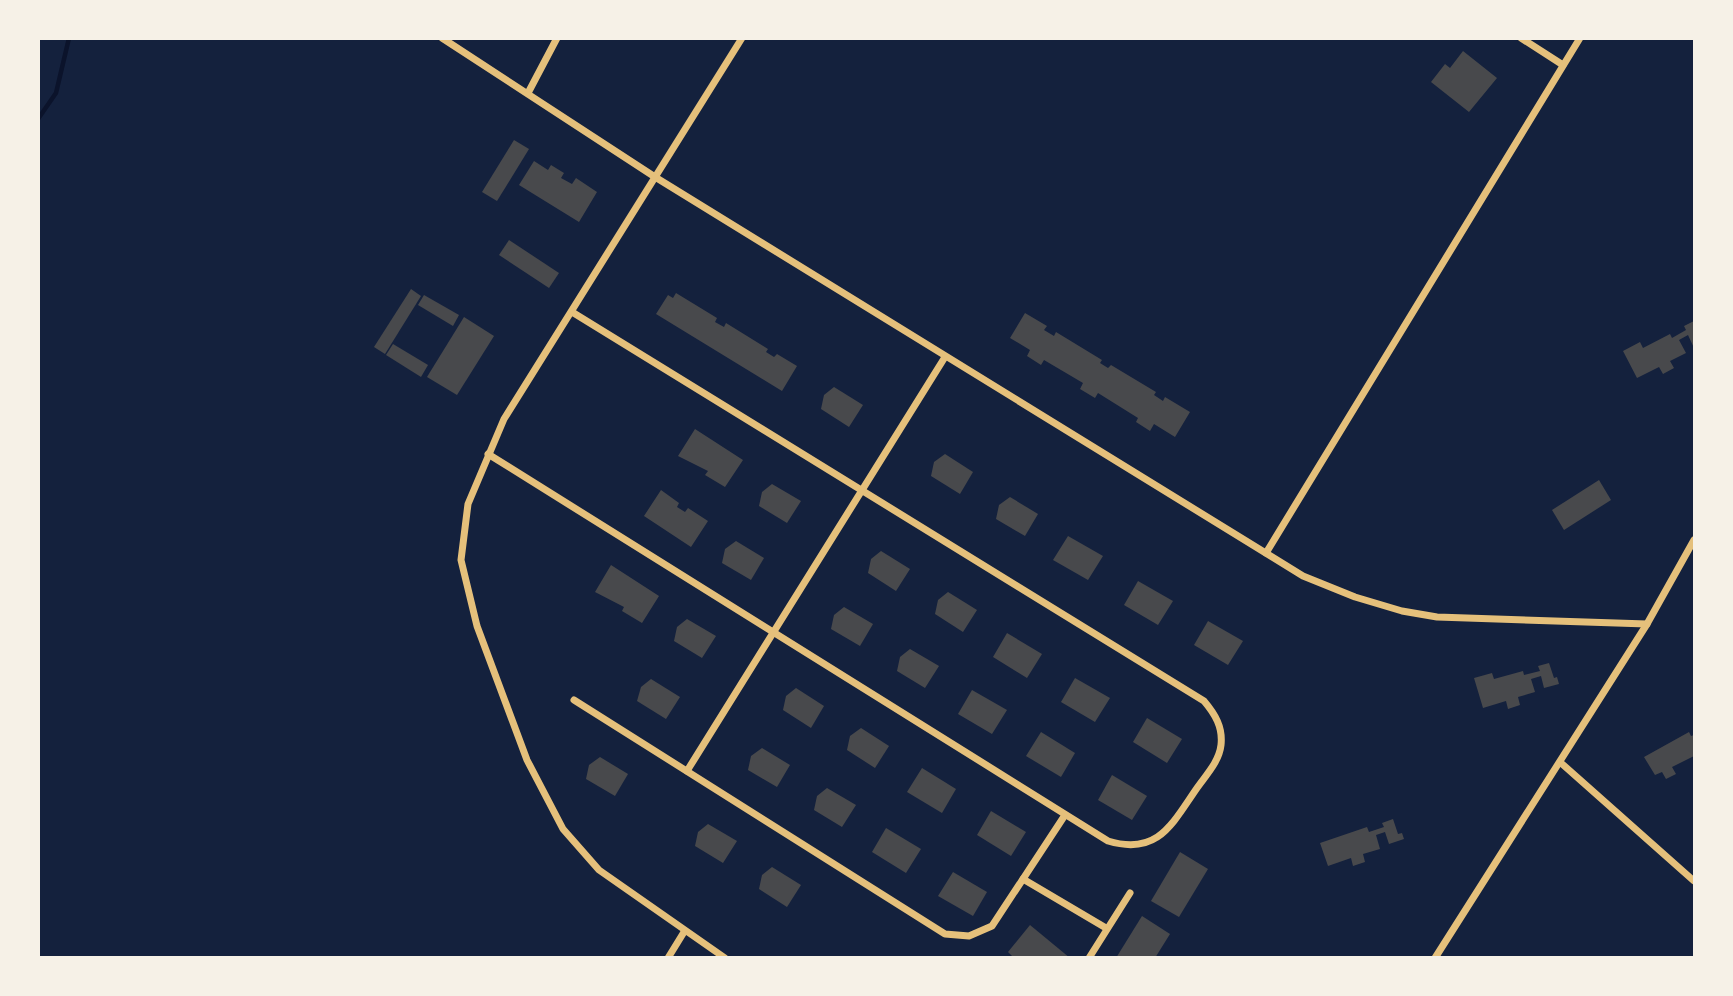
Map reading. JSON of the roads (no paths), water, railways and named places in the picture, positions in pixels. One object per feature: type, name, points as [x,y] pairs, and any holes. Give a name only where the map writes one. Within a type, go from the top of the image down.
[{"type":"street","points":[[442,38],[655,177],[1303,576],[1356,597],[1402,611],[1437,617],[1647,624]]},
{"type":"street","points":[[528,93],[557,38]]},
{"type":"street","points":[[724,957],[684,932],[599,870],[562,829],[527,760],[477,626],[461,560],[468,504],[504,419],[742,38]]},
{"type":"street","points":[[1521,38],[1563,65]]},
{"type":"street","points":[[1266,553],[1580,38]]},
{"type":"street","points":[[488,454],[1108,841],[1124,846],[1139,846],[1169,829],[1216,761],[1221,747],[1216,715],[1204,701],[572,312]]},
{"type":"street","points":[[687,771],[775,634],[945,357]]},
{"type":"street","points":[[1435,957],[1561,763],[1647,624],[1695,540]]},
{"type":"street","points":[[573,700],[944,934],[969,936],[992,926],[1065,815]]},
{"type":"street","points":[[1561,763],[1695,881]]},
{"type":"street","points":[[1023,879],[1106,928]]},
{"type":"street","points":[[1089,957],[1130,893]]},
{"type":"street","points":[[668,957],[684,932]]},
{"type":"waterway","points":[[38,119],[56,93],[69,38]]}]
